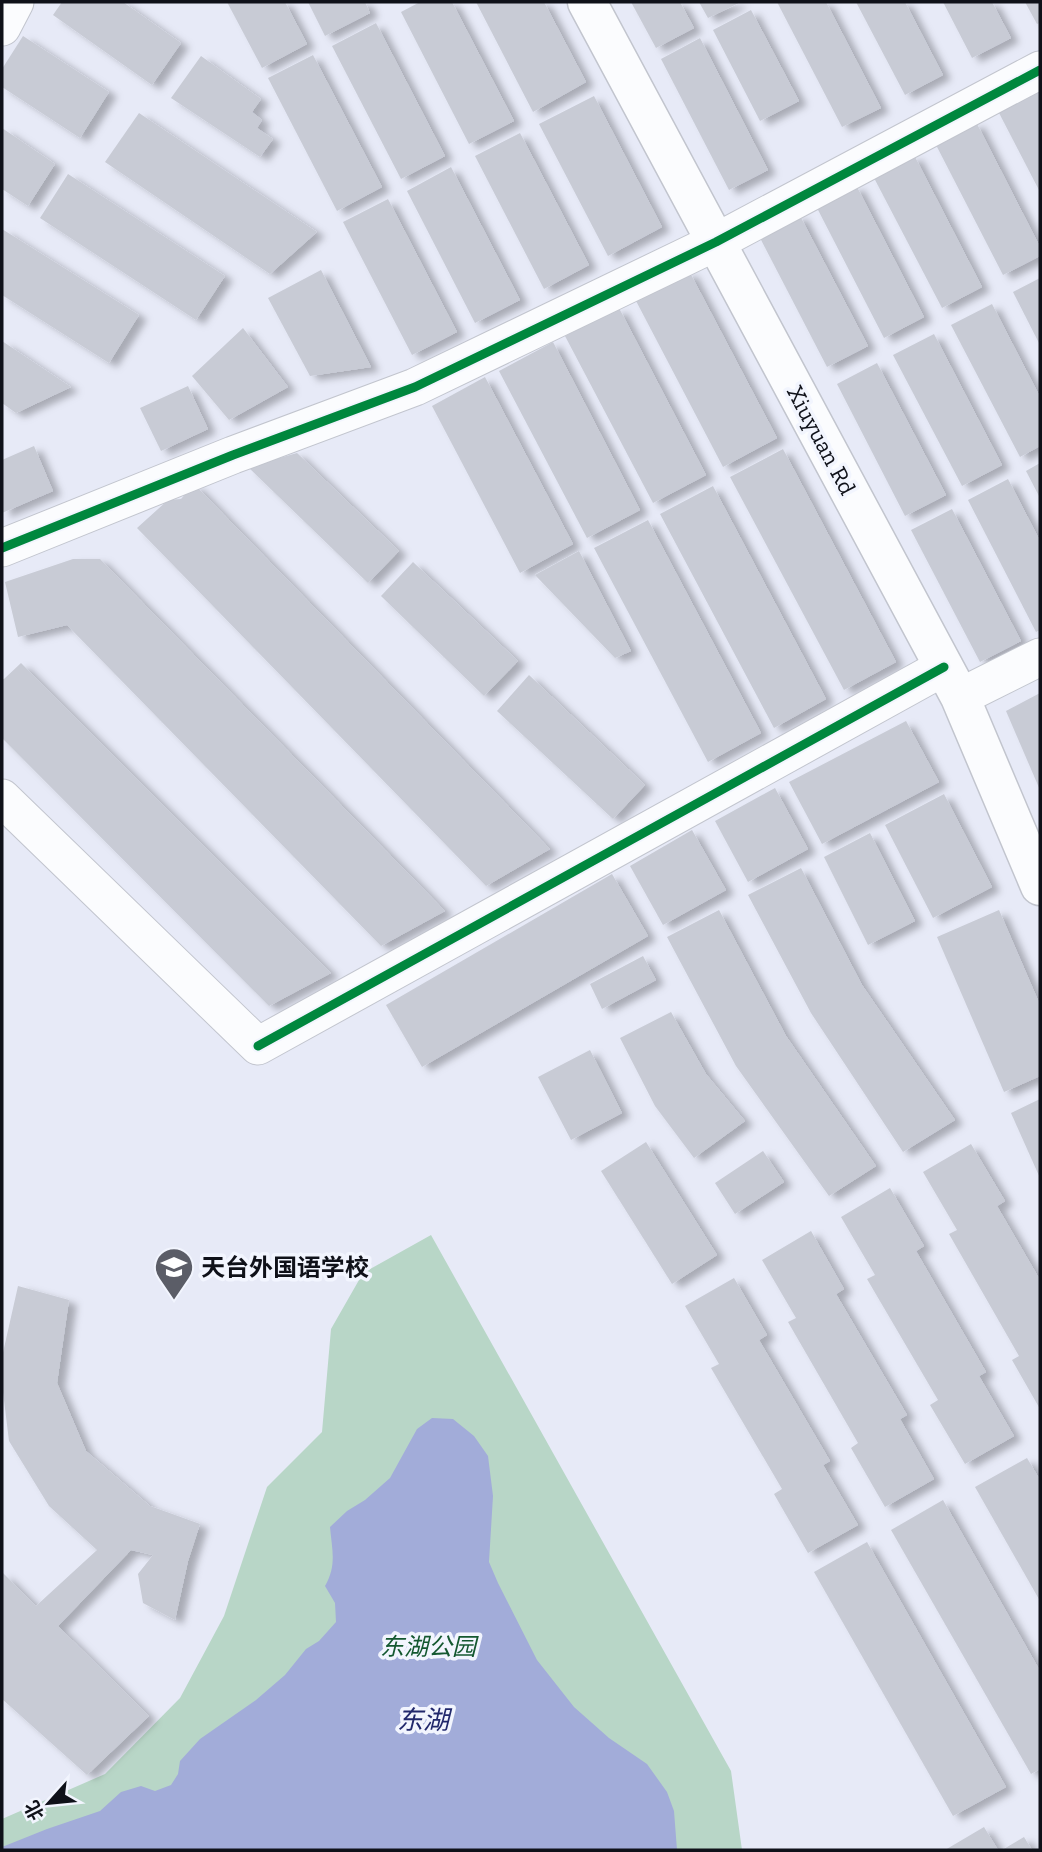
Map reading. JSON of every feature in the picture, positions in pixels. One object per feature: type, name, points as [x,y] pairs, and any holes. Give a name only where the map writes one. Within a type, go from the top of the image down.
[{"type":"main road","name":"Xiuyuan Rd","points":[[587,2],[952,682],[1040,886]]},
{"type":"street","points":[[2,27],[15,2]]},
{"type":"street","points":[[2,548],[233,455],[415,387],[716,242],[1040,70]]},
{"type":"street","points":[[2,797],[258,1046],[952,682],[1040,657]]},
{"type":"green space","name":"东湖公园","points":[[431,1235],[731,1771],[742,1850],[2,1850],[2,1819],[105,1774],[180,1698],[224,1616],[267,1487],[322,1432],[331,1329],[363,1273]]},
{"type":"water","name":"东湖","points":[[432,1418],[453,1419],[474,1436],[488,1456],[493,1496],[489,1562],[498,1583],[537,1660],[574,1707],[609,1738],[647,1764],[667,1792],[674,1811],[677,1850],[2,1850],[2,1847],[47,1829],[100,1811],[121,1792],[141,1786],[155,1791],[171,1785],[178,1774],[180,1761],[200,1739],[256,1700],[285,1675],[306,1649],[319,1641],[336,1622],[335,1603],[325,1586],[332,1564],[330,1527],[390,1478],[417,1429]]},
{"type":"building","points":[[62,2],[123,2],[181,43],[152,85],[53,15]]},
{"type":"building","points":[[227,2],[285,2],[307,44],[262,68]]},
{"type":"building","points":[[308,2],[365,2],[370,13],[325,36]]},
{"type":"building","points":[[420,2],[452,2],[514,121],[469,144],[401,12]]},
{"type":"building","points":[[476,2],[544,2],[586,82],[533,112]]},
{"type":"building","points":[[631,2],[680,2],[694,28],[656,48]]},
{"type":"building","points":[[699,2],[741,2],[708,18]]},
{"type":"building","points":[[777,2],[826,2],[881,108],[842,127]]},
{"type":"building","points":[[856,2],[905,2],[943,75],[905,95]]},
{"type":"building","points":[[943,2],[992,2],[1011,38],[972,58]]},
{"type":"building","points":[[1025,2],[1040,2],[1040,23],[1037,24]]},
{"type":"building","points":[[751,10],[799,101],[760,121],[713,30]]},
{"type":"building","points":[[376,23],[445,156],[401,179],[332,46]]},
{"type":"building","points":[[23,36],[109,92],[80,138],[2,87],[2,69]]},
{"type":"building","points":[[700,38],[768,170],[729,190],[661,59]]},
{"type":"building","points":[[313,55],[382,187],[337,211],[268,78]]},
{"type":"building","points":[[201,56],[261,99],[252,112],[262,120],[257,128],[273,139],[260,157],[171,98]]},
{"type":"building","points":[[1039,90],[1040,93],[1040,192],[998,111]]},
{"type":"building","points":[[594,96],[662,227],[608,256],[539,124]]},
{"type":"building","points":[[139,113],[317,232],[270,274],[105,162]]},
{"type":"building","points":[[976,122],[1040,247],[1040,256],[1003,275],[935,143]]},
{"type":"building","points":[[2,128],[55,164],[28,206],[2,189]]},
{"type":"building","points":[[520,133],[589,265],[544,289],[475,156]]},
{"type":"building","points":[[914,155],[982,287],[942,308],[873,176]]},
{"type":"building","points":[[451,167],[520,300],[475,323],[407,191]]},
{"type":"building","points":[[68,174],[225,276],[196,320],[40,218]]},
{"type":"building","points":[[856,185],[924,317],[884,338],[816,206]]},
{"type":"building","points":[[388,199],[457,332],[412,355],[343,222]]},
{"type":"building","points":[[799,214],[868,346],[827,367],[759,236]]},
{"type":"building","points":[[2,229],[139,315],[109,363],[2,295]]},
{"type":"building","points":[[321,270],[371,367],[310,376],[268,298]]},
{"type":"building","points":[[689,271],[777,438],[723,467],[635,299]]},
{"type":"building","points":[[1040,278],[1040,345],[1013,292]]},
{"type":"building","points":[[992,304],[1040,397],[1040,446],[1020,457],[951,325]]},
{"type":"building","points":[[619,308],[706,475],[653,503],[565,336]]},
{"type":"building","points":[[243,328],[288,387],[229,420],[192,376]]},
{"type":"building","points":[[934,334],[1002,465],[962,486],[893,355]]},
{"type":"building","points":[[2,341],[71,387],[16,413],[2,403]]},
{"type":"building","points":[[553,342],[640,510],[587,538],[499,371]]},
{"type":"building","points":[[877,363],[946,495],[905,516],[837,384]]},
{"type":"building","points":[[485,377],[573,544],[520,573],[432,406]]},
{"type":"building","points":[[188,386],[208,429],[161,451],[140,408]]},
{"type":"building","points":[[34,446],[53,491],[2,513],[2,460]]},
{"type":"building","points":[[783,449],[896,662],[844,690],[730,477]]},
{"type":"building","points":[[297,453],[399,551],[368,583],[248,467]]},
{"type":"building","points":[[1040,463],[1040,498],[1026,471]]},
{"type":"building","points":[[1008,479],[1040,541],[1040,630],[1036,632],[968,500]]},
{"type":"building","points":[[194,484],[550,849],[486,886],[137,528],[168,500],[181,499]]},
{"type":"building","points":[[713,486],[826,699],[774,728],[660,514]]},
{"type":"building","points":[[952,509],[1021,641],[980,662],[911,530]]},
{"type":"building","points":[[648,520],[761,733],[708,762],[594,548]]},
{"type":"building","points":[[579,551],[631,651],[615,658],[535,575]]},
{"type":"building","points":[[73,559],[100,559],[445,911],[381,946],[67,625],[18,637],[5,582]]},
{"type":"building","points":[[413,562],[518,661],[484,696],[381,596]]},
{"type":"building","points":[[21,663],[331,973],[269,1006],[2,738],[2,679]]},
{"type":"building","points":[[529,675],[645,785],[613,819],[497,711]]},
{"type":"building","points":[[1040,693],[1040,790],[1006,711]]},
{"type":"building","points":[[906,721],[939,782],[822,844],[789,782]]},
{"type":"building","points":[[775,788],[808,849],[748,882],[715,821]]},
{"type":"building","points":[[944,794],[992,887],[933,918],[885,825]]},
{"type":"building","points":[[692,830],[726,890],[663,925],[630,866]]},
{"type":"building","points":[[870,833],[915,921],[868,945],[824,857]]},
{"type":"building","points":[[801,868],[862,985],[955,1120],[903,1152],[811,1013],[748,895]]},
{"type":"building","points":[[612,874],[648,936],[422,1067],[386,1005]]},
{"type":"building","points":[[719,910],[786,1036],[876,1166],[829,1196],[736,1066],[667,937]]},
{"type":"building","points":[[999,910],[1040,1005],[1040,1076],[1004,1092],[937,937]]},
{"type":"building","points":[[643,956],[656,980],[602,1009],[590,984]]},
{"type":"building","points":[[671,1012],[706,1074],[745,1121],[694,1158],[655,1106],[620,1038]]},
{"type":"building","points":[[590,1050],[622,1113],[571,1140],[538,1077]]},
{"type":"building","points":[[1040,1099],[1040,1178],[1011,1113]]},
{"type":"building","points":[[646,1142],[717,1255],[672,1284],[601,1171]]},
{"type":"building","points":[[971,1144],[1005,1201],[997,1206],[1040,1280],[1040,1409],[1012,1360],[1019,1356],[949,1234],[957,1230],[923,1172]]},
{"type":"building","points":[[763,1151],[784,1182],[735,1214],[715,1183]]},
{"type":"building","points":[[890,1188],[924,1246],[916,1251],[986,1372],[979,1376],[1014,1436],[965,1464],[930,1405],[938,1400],[867,1279],[875,1275],[841,1217]]},
{"type":"building","points":[[811,1231],[844,1289],[836,1294],[907,1415],[900,1419],[934,1479],[885,1507],[851,1448],[858,1443],[788,1322],[796,1318],[762,1260]]},
{"type":"building","points":[[734,1278],[767,1335],[759,1340],[830,1461],[823,1465],[858,1525],[808,1553],[774,1494],[782,1489],[711,1368],[719,1364],[685,1306]]},
{"type":"building","points":[[18,1286],[69,1300],[57,1383],[86,1451],[150,1506],[200,1524],[188,1561],[175,1620],[143,1603],[138,1574],[153,1555],[131,1550],[58,1626],[149,1716],[87,1775],[2,1699],[2,1572],[36,1606],[97,1550],[49,1506],[9,1441],[2,1384],[2,1357]]},
{"type":"building","points":[[1027,1458],[1040,1480],[1040,1601],[975,1487]]},
{"type":"building","points":[[943,1500],[1040,1671],[1040,1769],[1031,1774],[891,1530]]},
{"type":"building","points":[[867,1542],[1006,1787],[953,1816],[814,1572]]},
{"type":"building","points":[[984,1827],[998,1850],[945,1850]]},
{"type":"building","points":[[1024,1837],[1032,1850],[1002,1850]]},
{"type":"cycle path","points":[[2,548],[233,455],[415,387],[716,242],[1040,70]]},
{"type":"cycle path","points":[[258,1046],[944,667]]},
{"type":"place","name":"天台外国语学校","points":[[174,1301]]}]
